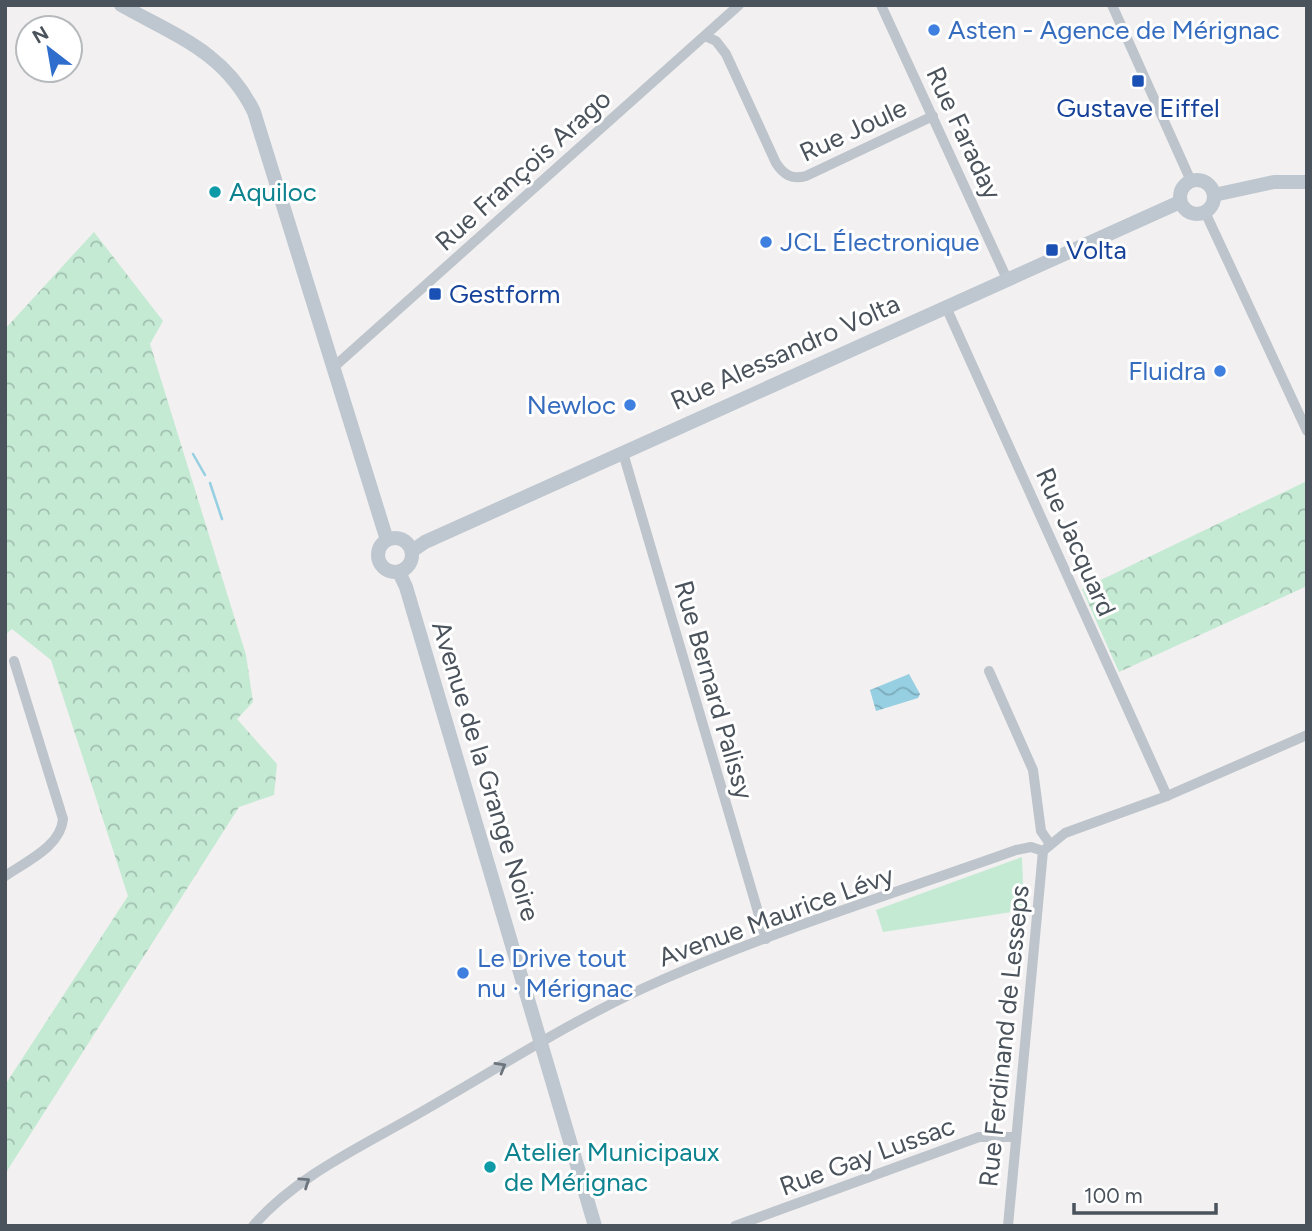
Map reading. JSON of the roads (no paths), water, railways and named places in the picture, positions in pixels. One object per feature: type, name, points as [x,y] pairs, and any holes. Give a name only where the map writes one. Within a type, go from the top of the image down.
[{"type":"street","points":[[121,5],[212,57],[243,90],[254,112],[387,540]]},
{"type":"street","name":"Rue François Arago","points":[[335,366],[739,5]]},
{"type":"street","name":"Rue Faraday","points":[[881,5],[1007,279]]},
{"type":"street","points":[[1112,5],[1191,181]]},
{"type":"street","name":"Rue Joule","points":[[705,36],[716,41],[726,54],[776,163],[782,172],[792,178],[806,176],[933,116]]},
{"type":"street","points":[[1191,181],[1203,181],[1214,195],[1212,205],[1205,212],[1190,213],[1180,202],[1181,192],[1191,181]]},
{"type":"street","points":[[1214,195],[1274,182],[1307,182]]},
{"type":"street","name":"Rue Alessandro Volta","points":[[412,551],[425,542],[1180,202]]},
{"type":"street","points":[[1205,212],[1307,431]]},
{"type":"street","name":"Rue Jacquard","points":[[946,307],[1167,796]]},
{"type":"street","name":"Rue Bernard Palissy","points":[[623,453],[766,939]]},
{"type":"street","points":[[402,539],[412,551],[412,562],[399,572],[388,571],[380,564],[380,548],[387,540],[402,539]]},
{"type":"street","name":"Avenue de la Grange Noire","points":[[399,572],[595,1226]]},
{"type":"street","points":[[5,876],[53,842],[62,832],[63,819],[14,662]]},
{"type":"street","points":[[989,671],[1033,771],[1041,831],[1047,848]]},
{"type":"street","name":"Avenue Maurice Lévy","points":[[253,1226],[283,1197],[333,1164],[542,1043],[664,979],[766,939],[1016,850],[1047,848],[1065,833],[1167,796],[1307,735]]},
{"type":"street","name":"Rue Ferdinand de Lesseps","points":[[1008,1226],[1015,1137],[1047,848]]},
{"type":"street","name":"Rue Gay Lussac","points":[[735,1226],[979,1137],[1015,1137]]},
{"type":"water","points":[[909,674],[920,694],[918,698],[876,711],[870,690]]},
{"type":"waterway","points":[[193,454],[205,475]]},
{"type":"waterway","points":[[210,483],[222,519]]},
{"type":"place","name":"Asten - Agence de Mérignac","points":[[934,30]]},
{"type":"place","name":"Gustave Eiffel","points":[[1138,81]]},
{"type":"place","name":"Aquiloc","points":[[215,192]]},
{"type":"place","name":"JCL Électronique","points":[[766,242]]},
{"type":"place","name":"Volta","points":[[1052,250]]},
{"type":"place","name":"Gestform","points":[[435,294]]},
{"type":"place","name":"Fluidra","points":[[1220,371]]},
{"type":"place","name":"Newloc","points":[[630,405]]},
{"type":"place","name":"Le Drive tout nu · Mérignac","points":[[463,973]]},
{"type":"place","name":"Atelier Municipaux de Mérignac","points":[[490,1167]]}]
